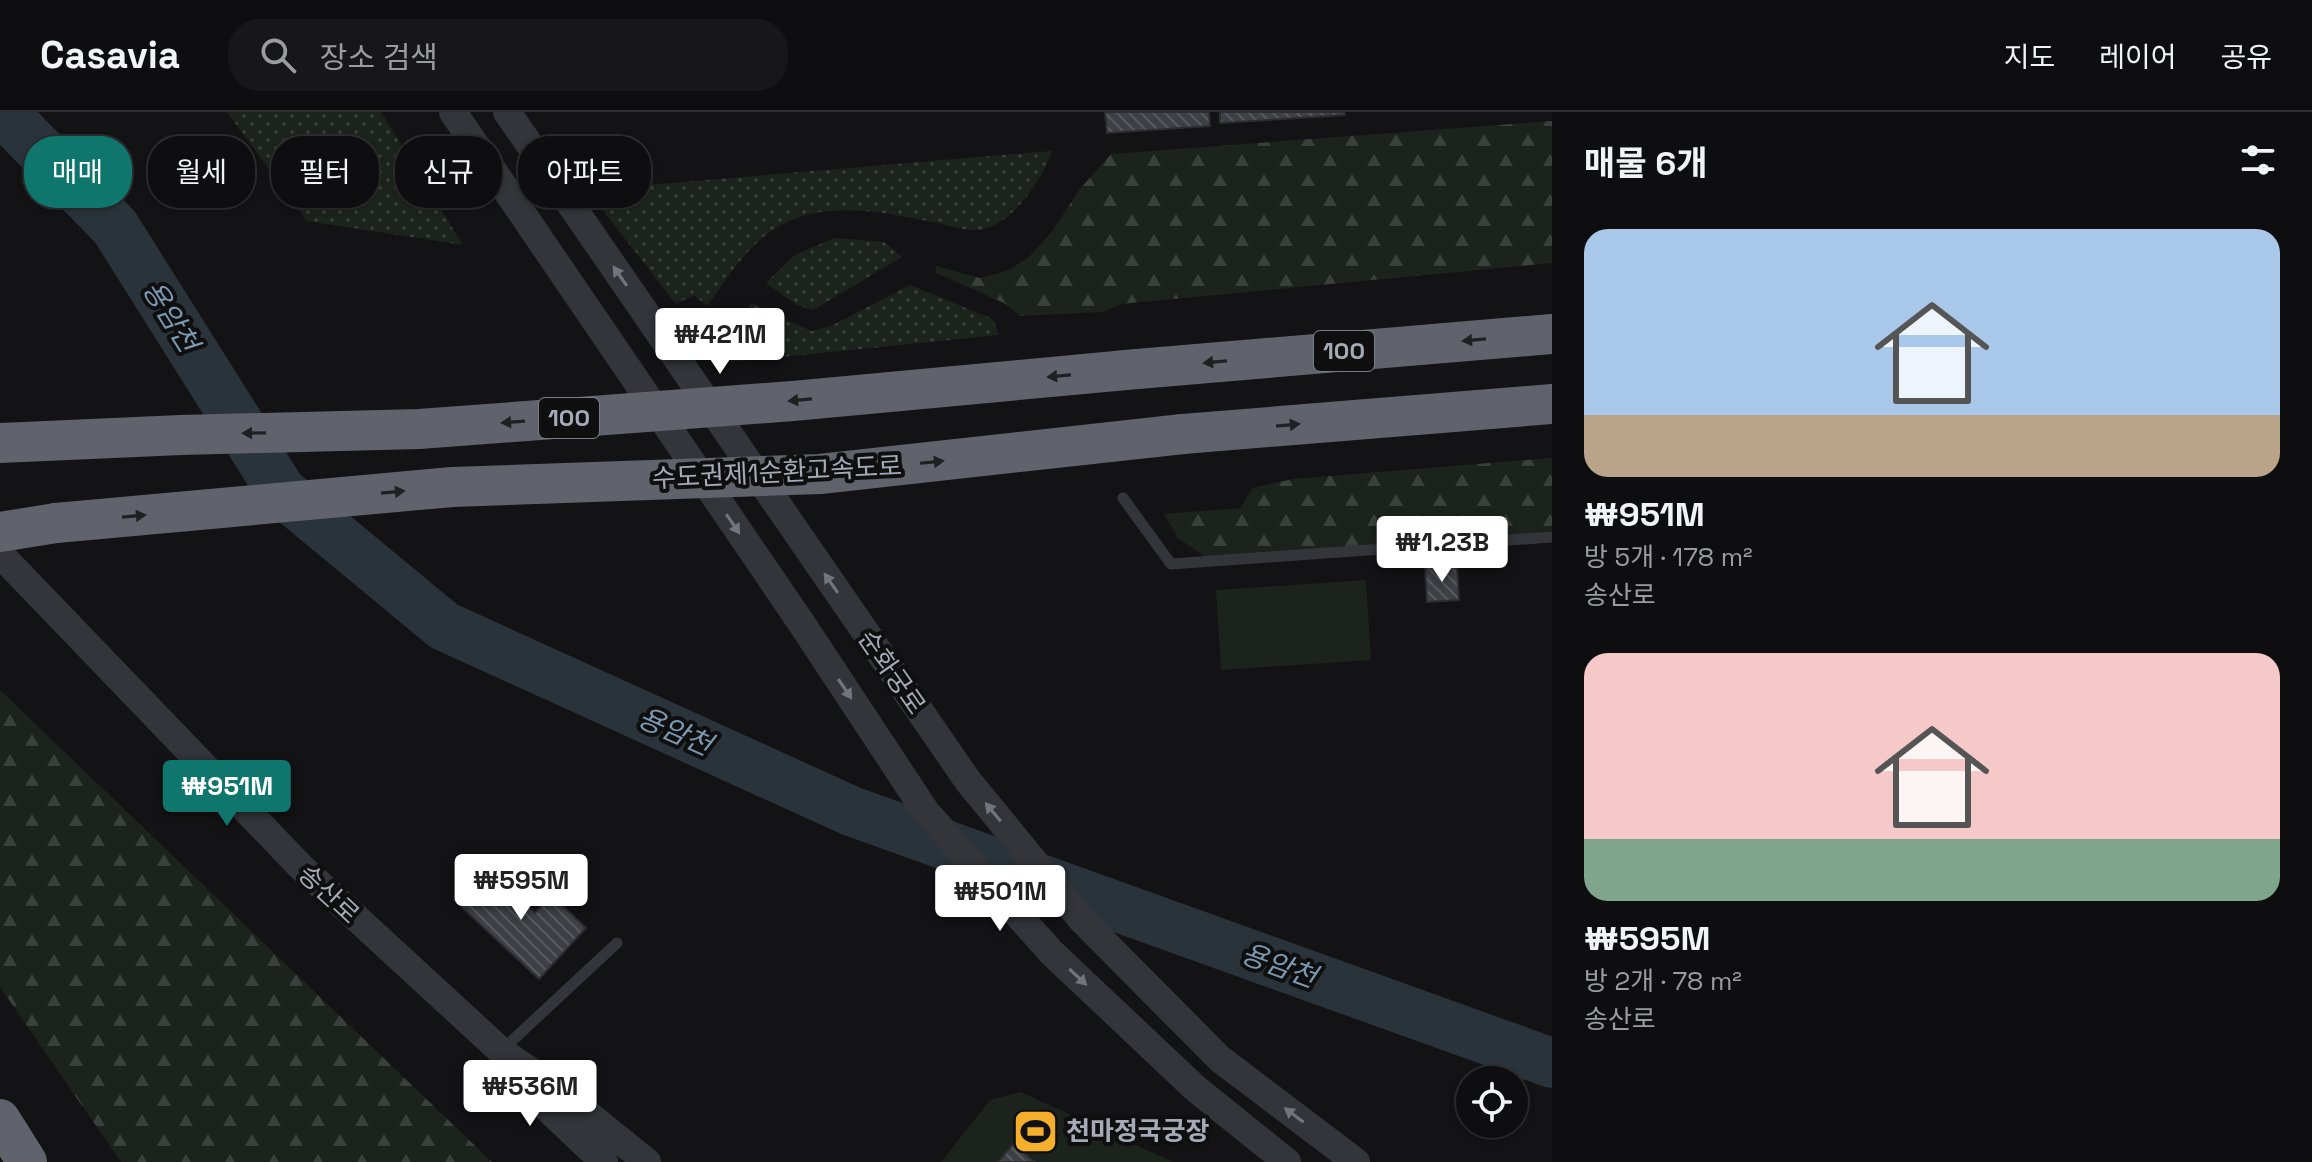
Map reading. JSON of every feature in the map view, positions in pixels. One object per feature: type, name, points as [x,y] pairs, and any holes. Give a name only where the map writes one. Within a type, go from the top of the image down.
[{"type":"highway","name":"100","points":[[0,443],[419,429],[793,401],[1552,334]]},
{"type":"highway","name":"수도권제1순환고속도로","points":[[0,523],[56,523],[452,487],[820,474],[1183,434],[1552,404]]},
{"type":"highway","points":[[0,532],[56,523]]},
{"type":"highway","points":[[0,1119],[27,1162]]},
{"type":"street","name":"순화궁로","points":[[453,112],[802,624],[926,812],[1052,953],[1195,1088],[1287,1162]]},
{"type":"street","name":"순화궁로","points":[[507,112],[968,781],[1083,921],[1220,1059],[1356,1162]]},
{"type":"street","name":"송산로","points":[[0,554],[301,867],[501,1051],[557,1089],[647,1162]]},
{"type":"street","name":"송산로","points":[[501,1051],[547,1108],[604,1162]]},
{"type":"lane","points":[[1123,498],[1171,564],[1552,537]]},
{"type":"lane","points":[[501,1051],[617,943]]},
{"type":"green space","points":[[227,112],[381,112],[396,136],[395,208],[440,208],[463,245],[307,221],[297,208],[379,208],[379,136],[271,136],[271,172],[255,150],[255,136],[245,136]]},
{"type":"green space","points":[[1552,121],[1552,263],[1121,304],[1102,312],[1020,316],[1004,303],[936,273],[936,266],[980,278],[1009,270],[1028,258],[1111,154]]},
{"type":"green space","points":[[1052,151],[1041,176],[1023,201],[1000,222],[987,228],[969,230],[855,210],[799,217],[769,232],[759,241],[707,306],[694,295],[676,304],[601,208],[651,208],[651,185]]},
{"type":"green space","points":[[834,238],[884,242],[902,257],[813,310],[797,305],[766,283],[795,255]]},
{"type":"green space","points":[[910,285],[993,319],[999,335],[714,364],[716,349],[751,303],[811,331],[831,326]]},
{"type":"green space","points":[[1552,458],[1552,531],[1216,564],[1178,538],[1164,514],[1241,508],[1252,488],[1293,479]]},
{"type":"green space","points":[[1366,580],[1371,660],[1221,670],[1216,590]]},
{"type":"green space","points":[[0,690],[492,1162],[121,1162],[0,987]]},
{"type":"green space","name":"천마정국궁장","points":[[1021,1092],[1173,1162],[941,1162],[990,1100]]},
{"type":"building","points":[[1105,112],[1209,112],[1210,126],[1107,133]]},
{"type":"building","points":[[1220,112],[1344,112],[1345,115],[1220,123]]},
{"type":"building","points":[[1457,565],[1459,600],[1427,602],[1425,567]]},
{"type":"building","points":[[485,866],[535,913],[551,895],[586,928],[539,979],[454,900]]},
{"type":"building","points":[[1013,1144],[1035,1162],[998,1162]]},
{"type":"waterway","name":"용암천","points":[[3,112],[115,227],[281,491],[444,626],[851,811],[1552,1063]]},
{"type":"place","name":"천마정국궁장","points":[[1035,1131]]}]
